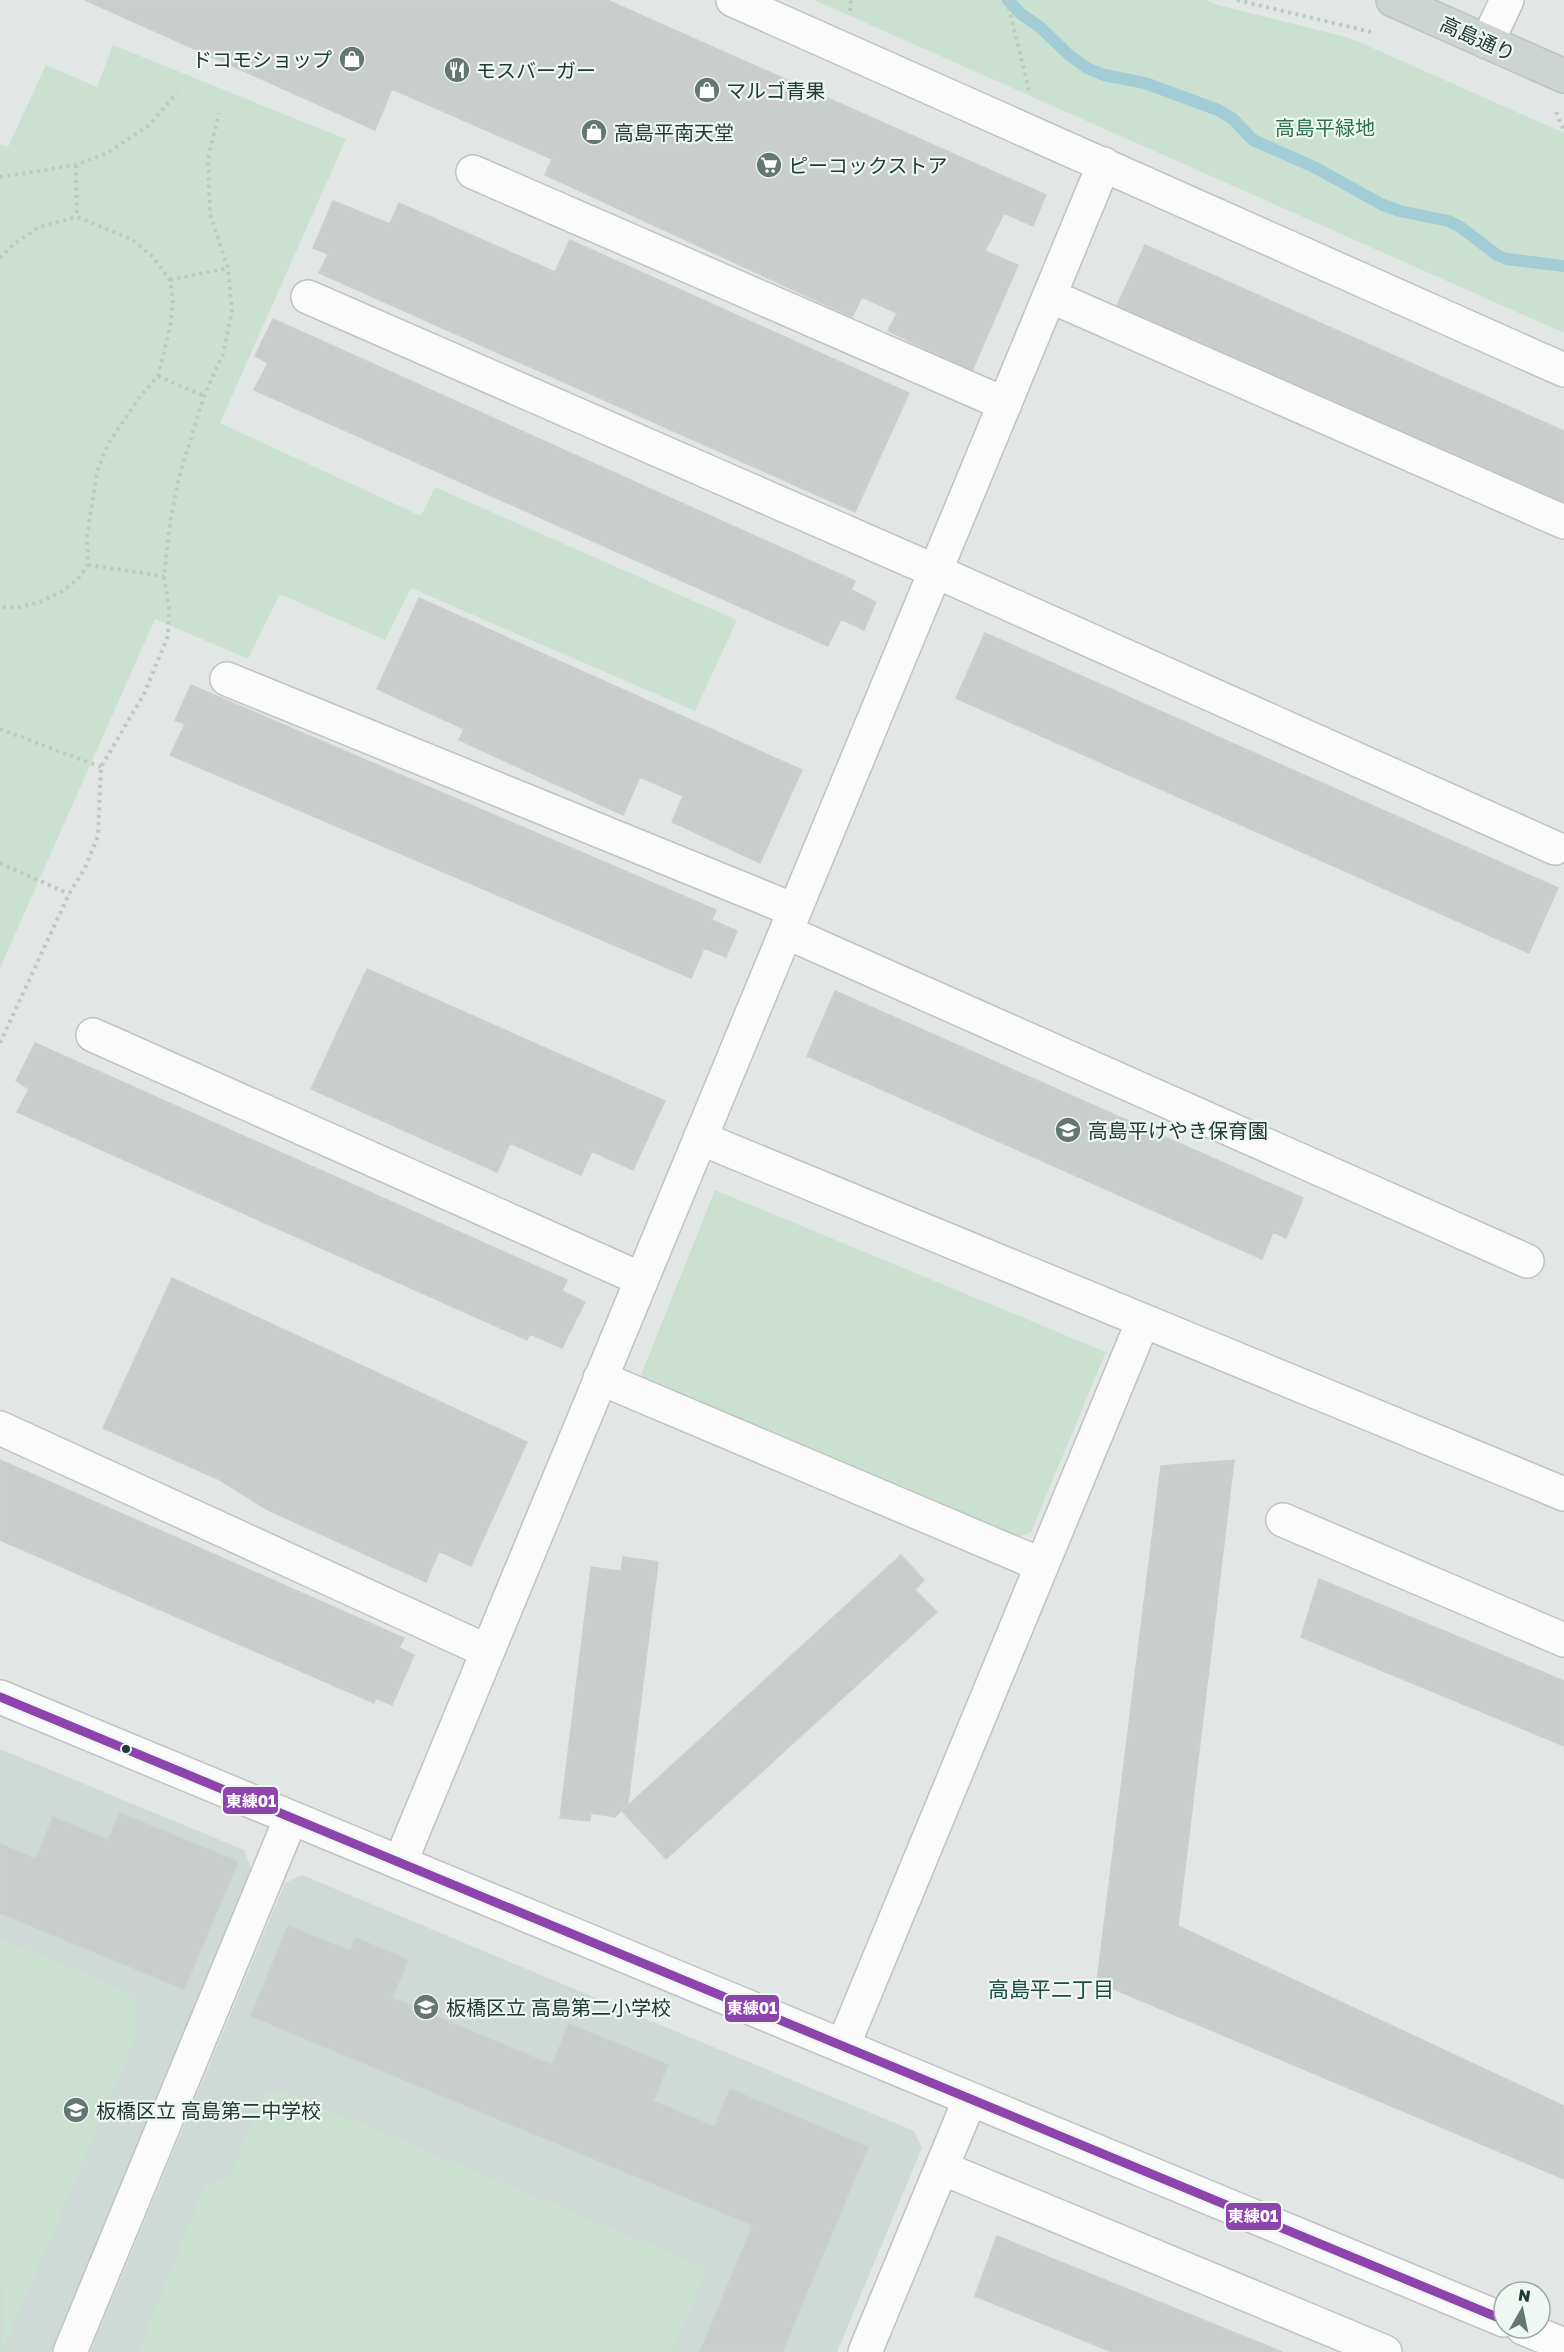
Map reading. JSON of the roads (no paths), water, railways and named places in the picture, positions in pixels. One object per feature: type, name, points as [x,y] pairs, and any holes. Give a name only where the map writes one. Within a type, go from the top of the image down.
[{"type":"main road","name":"高島通り","points":[[1393,0],[1564,76]]},
{"type":"street","points":[[733,0],[1564,370]]},
{"type":"street","points":[[1487,42],[1507,0]]},
{"type":"street","points":[[400,1863],[1104,164]]},
{"type":"street","points":[[473,172],[1005,404]]},
{"type":"street","points":[[1050,296],[1564,522]]},
{"type":"street","points":[[308,297],[935,571],[1555,848]]},
{"type":"street","points":[[227,679],[790,921],[1527,1261]]},
{"type":"street","points":[[93,1035],[641,1280]]},
{"type":"street","points":[[700,1138],[1564,1494]]},
{"type":"street","points":[[843,2046],[1143,1321]]},
{"type":"street","points":[[600,1378],[1042,1565]]},
{"type":"street","points":[[0,1428],[487,1651]]},
{"type":"street","points":[[1283,1520],[1564,1640]]},
{"type":"street","points":[[0,1697],[1492,2315]]},
{"type":"street","points":[[70,2352],[291,1818]]},
{"type":"street","points":[[865,2352],[970,2099]]},
{"type":"street","points":[[942,2168],[1385,2352]]},
{"type":"waterway","points":[[1008,0],[1021,14],[1040,27],[1069,55],[1087,68],[1104,75],[1145,83],[1218,110],[1233,119],[1253,140],[1314,167],[1383,205],[1448,221],[1459,226],[1497,255],[1507,259],[1564,266]]},
{"type":"place","name":"ドコモショップ","points":[[352,59]]},
{"type":"place","name":"モスバーガー","points":[[457,70]]},
{"type":"place","name":"マルゴ青果","points":[[707,90]]},
{"type":"place","name":"高島平南天堂","points":[[594,132]]},
{"type":"place","name":"ピーコックストア","points":[[769,165]]},
{"type":"place","name":"高島平けやき保育園","points":[[1068,1130]]},
{"type":"place","name":"板橋区立 高島第二小学校","points":[[426,2007]]},
{"type":"place","name":"板橋区立 高島第二中学校","points":[[76,2110]]},
{"type":"district","name":"高島平二丁目","points":[[1051,1989]]},
{"type":"park label","name":"高島平緑地","points":[[1325,127]]}]
